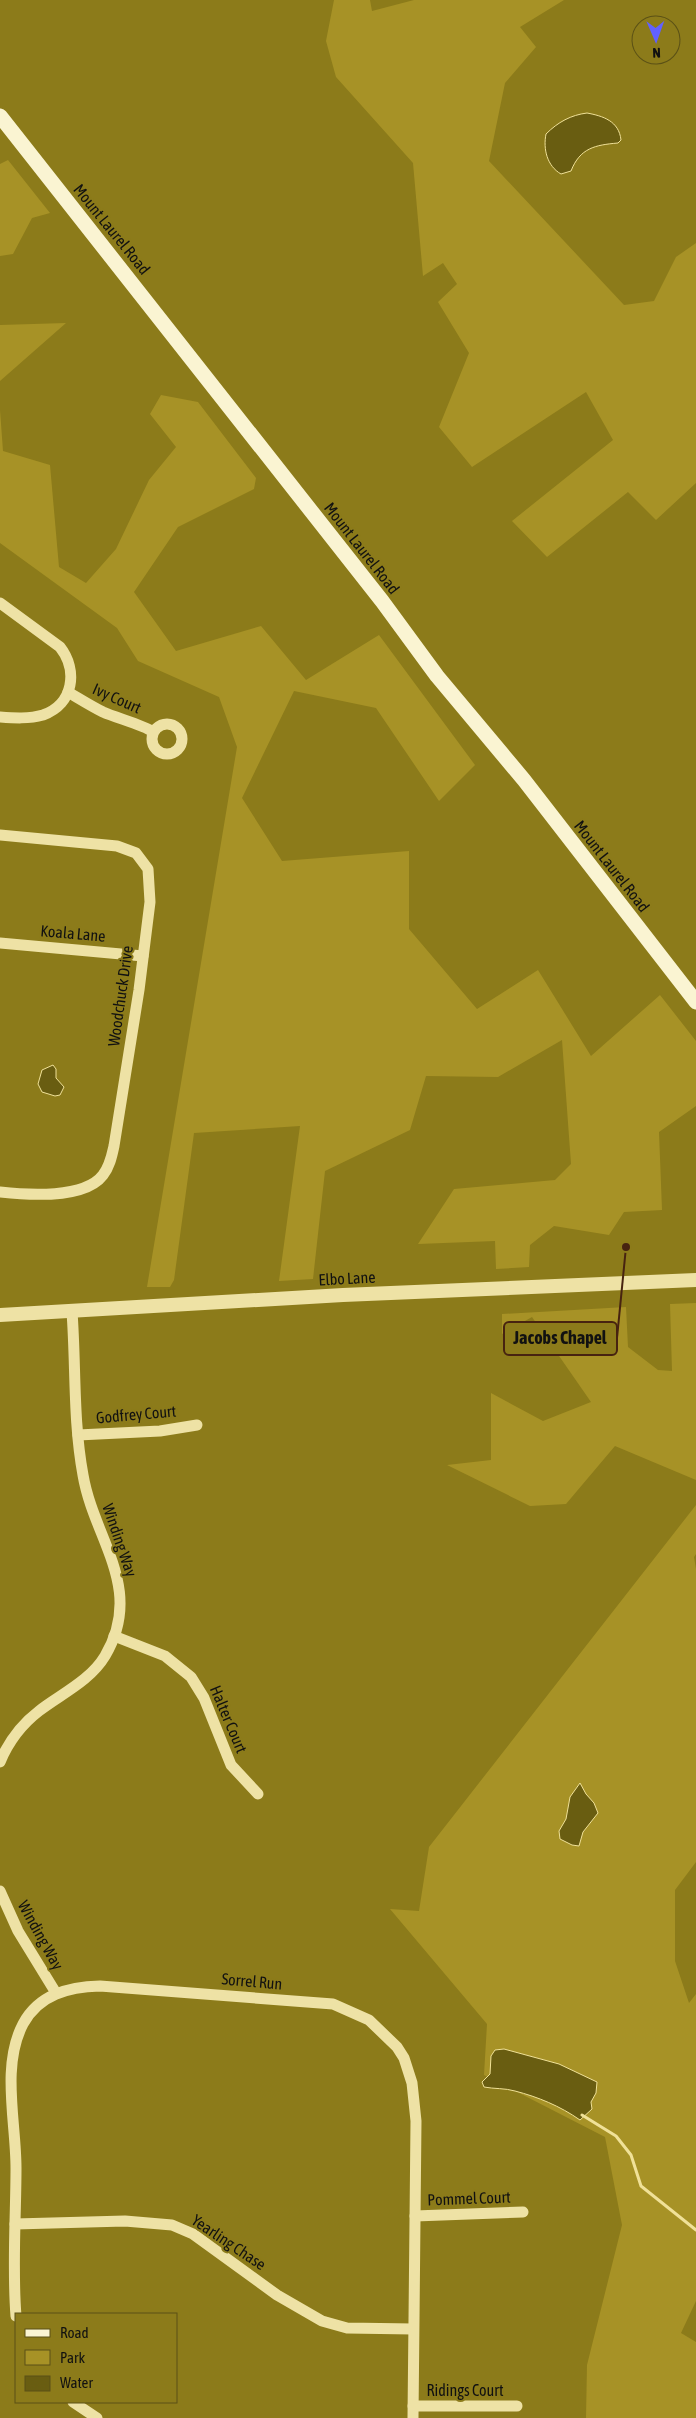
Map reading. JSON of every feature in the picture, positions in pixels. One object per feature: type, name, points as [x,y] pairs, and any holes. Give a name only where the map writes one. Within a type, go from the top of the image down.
[{"type":"main road","name":"Mount Laurel Road","points":[[0,116],[382,601],[437,676],[524,780],[696,1002]]},
{"type":"street","points":[[0,603],[60,647],[66,655],[72,674],[68,692],[62,702],[45,714],[25,718],[0,717]]},
{"type":"street","name":"Ivy Court","points":[[68,692],[102,712],[138,727],[148,728],[154,732]]},
{"type":"street","name":"Woodchuck Drive","points":[[0,836],[107,844],[127,848],[143,860],[150,880],[150,902],[143,956],[114,1146],[104,1174],[90,1186],[72,1191],[22,1194],[0,1192]]},
{"type":"street","name":"Koala Lane","points":[[0,943],[143,956]]},
{"type":"street","name":"Elbo Lane","points":[[0,1315],[343,1295],[696,1280]]},
{"type":"street","name":"Winding Way","points":[[0,1761],[28,1721],[78,1684],[97,1667],[114,1636],[121,1606],[118,1577],[86,1490],[78,1435],[72,1312]]},
{"type":"street","name":"Godfrey Court","points":[[78,1435],[160,1431],[197,1425]]},
{"type":"street","name":"Halter Court","points":[[114,1636],[165,1656],[191,1677],[204,1698],[231,1764],[258,1794]]},
{"type":"street","name":"Winding Way","points":[[0,1891],[18,1931],[56,1993]]},
{"type":"street","name":"Sorrel Run","points":[[16,2313],[16,2145],[12,2089],[14,2050],[23,2024],[40,2003],[56,1993],[74,1987],[100,1986],[283,2001],[321,2002],[346,2008],[369,2020],[397,2047],[404,2058],[412,2083],[416,2121],[413,2418]]},
{"type":"street","name":"Pommel Court","points":[[415,2216],[523,2212]]},
{"type":"street","name":"Yearling Chase","points":[[16,2224],[125,2221],[172,2225],[193,2234],[277,2295],[322,2320],[347,2328],[413,2330]]},
{"type":"street","points":[[76,2403],[98,2418]]},
{"type":"street","name":"Ridings Court","points":[[413,2406],[517,2406]]},
{"type":"green space","points":[[334,0],[370,0],[372,11],[414,0],[564,0],[520,27],[536,47],[505,83],[489,161],[624,305],[654,301],[676,257],[696,243],[696,483],[656,520],[628,492],[547,557],[512,521],[613,440],[586,392],[472,467],[439,427],[469,353],[438,302],[457,284],[443,263],[423,276],[413,163],[336,77],[326,41]]},
{"type":"green space","points":[[8,160],[50,213],[32,218],[13,254],[0,256],[0,164]]},
{"type":"green space","points":[[66,323],[0,381],[0,325]]},
{"type":"green space","points":[[161,395],[198,402],[256,478],[254,489],[178,527],[134,592],[176,651],[261,626],[306,680],[379,635],[475,765],[439,801],[376,708],[294,691],[242,798],[282,861],[409,851],[409,929],[477,1009],[538,970],[591,1056],[660,995],[696,1041],[696,1106],[659,1132],[662,1210],[624,1212],[609,1235],[554,1226],[530,1245],[529,1267],[496,1269],[495,1241],[418,1244],[454,1189],[555,1180],[571,1164],[562,1040],[498,1077],[426,1076],[410,1130],[325,1171],[313,1279],[279,1281],[300,1126],[194,1133],[174,1280],[170,1287],[147,1287],[237,747],[219,697],[138,661],[117,628],[0,543],[0,410],[3,451],[50,465],[59,567],[86,583],[116,549],[149,480],[176,447],[150,414]]},
{"type":"green space","points":[[696,1303],[696,1480],[615,1446],[566,1504],[530,1506],[447,1465],[491,1460],[491,1393],[543,1421],[591,1402],[532,1317],[502,1334],[502,1314],[626,1307],[628,1347],[658,1370],[672,1371],[670,1304]]},
{"type":"green space","points":[[696,1505],[696,1554],[694,1557],[696,1569],[696,1862],[675,1890],[675,1961],[689,2003],[696,1994],[696,2301],[681,2333],[696,2342],[696,2418],[586,2418],[587,2365],[622,2225],[605,2137],[484,2075],[487,2024],[390,1909],[419,1911],[429,1847]]},
{"type":"water","points":[[587,113],[609,120],[617,128],[621,140],[618,143],[589,149],[579,157],[571,171],[561,174],[556,171],[547,157],[546,134],[565,120]]},
{"type":"water","points":[[53,1065],[56,1069],[56,1078],[64,1087],[60,1095],[55,1096],[42,1092],[38,1084],[42,1070]]},
{"type":"water","points":[[580,1783],[594,1803],[598,1813],[583,1832],[579,1846],[560,1839],[559,1831],[566,1819],[570,1797]]},
{"type":"water","points":[[504,2049],[559,2064],[597,2082],[596,2093],[591,2102],[592,2109],[580,2120],[549,2102],[532,2096],[511,2090],[484,2087],[482,2082],[490,2074],[491,2056],[495,2050]]},
{"type":"waterway","points":[[582,2115],[616,2136],[631,2155],[641,2186],[696,2230]]},
{"type":"place","name":"Jacobs Chapel","points":[[626,1247]]}]
